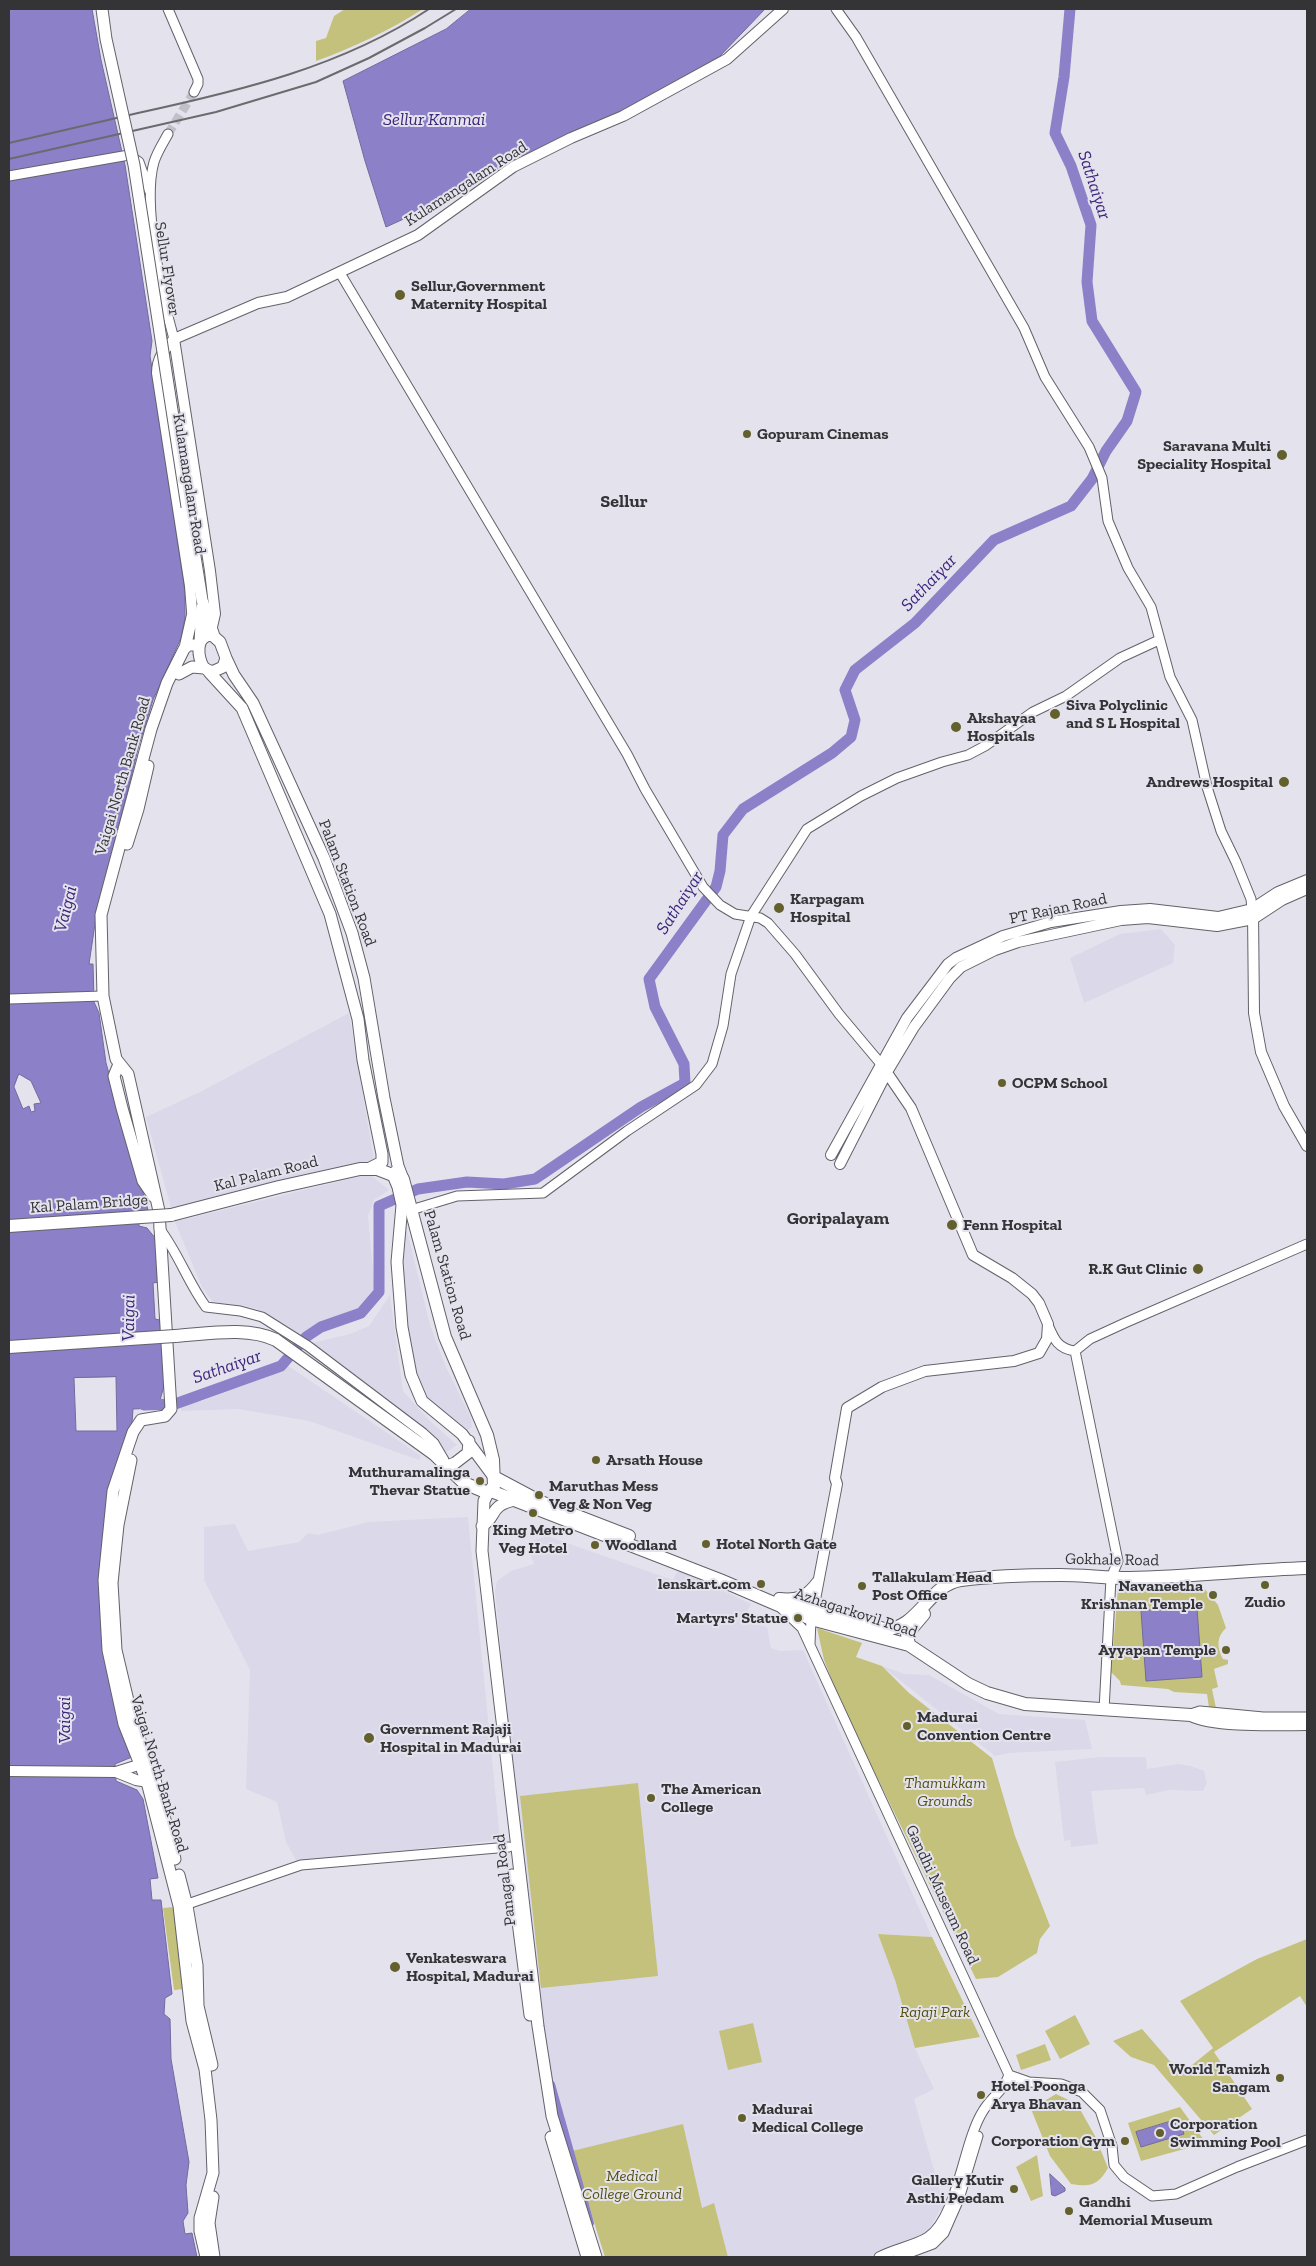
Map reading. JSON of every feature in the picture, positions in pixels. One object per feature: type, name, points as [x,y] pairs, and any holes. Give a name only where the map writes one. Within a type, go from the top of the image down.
[{"type":"highway","name":"Kal Palam Road","points":[[171,1215],[280,1187],[370,1168],[398,1177]]},
{"type":"highway","name":"Palam Station Road","points":[[398,1177],[445,1337],[487,1436],[493,1460],[494,1477],[494,1486],[489,1492]]},
{"type":"highway","name":"Kal Palam Bridge","points":[[9,1226],[171,1215]]},
{"type":"highway","name":"Azhagarkovil Road","points":[[9,1347],[242,1333],[265,1335],[289,1341],[434,1454],[464,1483],[515,1500],[812,1614],[909,1645],[968,1684],[987,1693],[1025,1704],[1191,1715],[1199,1719],[1250,1724],[1307,1724]]},
{"type":"highway","name":"Azhagarkovil Road","points":[[494,1477],[541,1502],[715,1570],[775,1600]]},
{"type":"highway","name":"Gokhale Road","points":[[899,1628],[944,1588],[960,1580],[1061,1575],[1111,1578],[1168,1577],[1307,1568]]},
{"type":"highway","name":"Gokhale Road","points":[[909,1645],[907,1634],[925,1614],[925,1605]]},
{"type":"highway","name":"Azhagarkovil Road","points":[[812,1614],[884,1629],[899,1628]]},
{"type":"main road","name":"Sellur Flyover","points":[[100,9],[134,165],[202,600]]},
{"type":"main road","name":"Kulamangalam Road","points":[[200,643],[192,617],[190,586],[157,373],[157,362],[165,349],[174,340],[258,303],[287,297],[340,274],[418,235],[514,167],[571,138],[623,116],[727,59],[783,9]]},
{"type":"main road","name":"Kulamangalam Road","points":[[174,340],[210,571],[215,614],[213,631]]},
{"type":"main road","points":[[185,648],[192,644],[200,643],[213,631],[202,600]]},
{"type":"main road","points":[[202,600],[200,643],[206,670]]},
{"type":"main road","name":"Vaigai North Bank Road","points":[[192,617],[185,648],[167,683],[151,729],[101,914],[102,936],[99,996],[118,1064],[128,1074],[157,1203],[171,1404],[165,1416],[141,1420],[133,1432],[113,1491],[104,1580],[108,1650],[124,1724],[141,1763],[183,1906],[197,1965],[198,2006],[208,2045],[218,2119],[221,2168],[211,2205],[209,2223],[214,2257]]},
{"type":"main road","name":"Palam Station Road","points":[[213,631],[234,675],[253,703],[279,759],[324,858],[352,933],[364,978],[367,1006],[398,1177]]},
{"type":"main road","name":"Vaigai North Bank Road","points":[[102,936],[138,809],[156,732],[179,674],[190,654],[200,643]]},
{"type":"main road","points":[[179,674],[192,667],[206,670],[220,669],[225,664],[226,658]]},
{"type":"main road","name":"Palam Station Road","points":[[206,670],[242,708],[330,914],[358,1019],[363,1060],[382,1154],[382,1162],[370,1168]]},
{"type":"main road","name":"PT Rajan Road","points":[[1253,914],[1278,892],[1307,880]]},
{"type":"main road","name":"PT Rajan Road","points":[[831,1155],[884,1068],[950,978],[961,967],[995,950],[1052,934],[1088,929],[1121,920],[1148,918],[1217,926],[1253,914],[1307,889]]},
{"type":"main road","points":[[1253,914],[1254,1013],[1260,1052],[1284,1106],[1307,1146]]},
{"type":"main road","points":[[812,1614],[837,1484],[835,1478],[847,1408],[882,1387],[925,1372],[1014,1361],[1039,1353],[1047,1339],[1048,1324],[1032,1294],[1012,1278],[973,1255],[911,1108],[884,1068]]},
{"type":"main road","name":"PT Rajan Road","points":[[840,1164],[884,1068]]},
{"type":"main road","points":[[408,1206],[397,1262],[402,1327],[410,1376],[422,1401],[447,1420],[468,1441],[494,1477]]},
{"type":"main road","points":[[447,1466],[455,1463],[468,1452],[468,1441]]},
{"type":"main road","name":"Panagal Road","points":[[489,1492],[484,1501],[482,1552],[540,2035],[552,2116],[596,2257]]},
{"type":"main road","points":[[482,1526],[488,1522],[495,1509],[504,1503],[515,1500]]},
{"type":"main road","points":[[775,1600],[798,1599],[810,1591],[818,1580]]},
{"type":"main road","points":[[1191,1715],[1200,1712],[1263,1718],[1307,1718]]},
{"type":"main road","points":[[116,1772],[141,1763]]},
{"type":"main road","points":[[9,1771],[116,1772],[146,1782]]},
{"type":"main road","name":"Panagal Road","points":[[509,1847],[526,1991],[546,2118],[587,2257]]},
{"type":"main road","name":"Vaigai North Bank Road","points":[[183,1906],[192,2021],[205,2069],[211,2120],[213,2173],[200,2218],[200,2231],[206,2257]]},
{"type":"street","points":[[168,9],[198,79],[194,92]]},
{"type":"street","points":[[836,9],[856,37],[1024,328],[1045,377],[1085,438],[1102,478],[1108,521],[1128,568],[1151,607],[1170,677],[1192,720],[1207,787],[1221,832],[1251,899],[1253,914]]},
{"type":"street","points":[[150,195],[155,161],[168,134]]},
{"type":"street","points":[[9,176],[106,158],[133,155],[139,162],[150,195],[158,267],[174,340]]},
{"type":"street","points":[[340,274],[628,754],[645,789],[703,887],[720,905],[735,914],[760,918],[768,923],[795,954],[839,1014],[884,1068]]},
{"type":"street","points":[[408,1206],[456,1196],[543,1193],[627,1131],[696,1086],[712,1064],[723,1026],[731,974],[751,916],[807,829],[861,796],[897,778],[968,755],[985,746],[1033,712],[1066,696],[1120,658],[1159,640]]},
{"type":"street","points":[[9,999],[99,996]]},
{"type":"street","points":[[159,1228],[172,1245],[192,1288],[206,1307],[240,1311],[262,1317],[289,1341]]},
{"type":"street","points":[[1048,1324],[1056,1343],[1067,1350],[1075,1351],[1090,1339],[1126,1322],[1307,1244]]},
{"type":"street","points":[[1075,1351],[1118,1561],[1111,1578],[1104,1710]]},
{"type":"street","name":"Gandhi Museum Road","points":[[775,1600],[802,1628],[1009,2075]]},
{"type":"street","name":"Gandhi Museum Road","points":[[810,1647],[812,1614]]},
{"type":"street","points":[[183,1906],[301,1866],[509,1847]]},
{"type":"street","points":[[879,2257],[928,2237],[937,2227],[952,2197],[971,2139],[983,2110],[1006,2086],[1009,2075],[1029,2082],[1060,2084],[1082,2092],[1100,2110],[1112,2146],[1114,2165],[1124,2177],[1152,2196],[1176,2194],[1237,2166],[1307,2140]]},
{"type":"street","points":[[898,2257],[932,2244],[944,2233],[959,2199],[970,2166],[976,2139],[991,2103]]},
{"type":"shaded area","points":[[1161,929],[1175,945],[1173,963],[1084,1003],[1070,958],[1120,934]]},
{"type":"shaded area","points":[[349,1013],[374,1160],[181,1208],[182,1220],[369,1174],[389,1190],[374,1200],[368,1216],[375,1291],[359,1310],[319,1324],[301,1335],[256,1308],[213,1302],[202,1287],[175,1222],[146,1117],[200,1092]]},
{"type":"shaded area","points":[[405,1222],[430,1325],[445,1365],[471,1418],[472,1427],[467,1431],[433,1410],[412,1381],[400,1280]]},
{"type":"shaded area","points":[[390,1295],[403,1391],[429,1420],[457,1445],[445,1453],[312,1343],[350,1334],[369,1326]]},
{"type":"shaded area","points":[[287,1365],[421,1456],[419,1460],[309,1421],[238,1409],[181,1411],[180,1405],[202,1401],[267,1377]]},
{"type":"shaded area","name":"Government Rajaji Hospital in Madurai","points":[[468,1517],[500,1840],[297,1862],[286,1842],[277,1802],[246,1789],[250,1670],[204,1580],[204,1527],[235,1524],[248,1551],[299,1542],[308,1533],[318,1535],[368,1522]]},
{"type":"shaded area","name":"The American College","points":[[547,1536],[673,1580],[677,1572],[681,1571],[751,1604],[742,1622],[767,1627],[771,1648],[780,1651],[803,1650],[932,1937],[878,1934],[895,1980],[915,2048],[934,2089],[914,2099],[945,2209],[940,2210],[925,2236],[883,2249],[869,2257],[728,2257],[713,2204],[602,2249],[563,2121],[565,2115],[561,2110],[549,2067],[515,1788],[495,1591],[497,1581],[511,1571],[534,1564],[526,1543]]},
{"type":"shaded area","points":[[882,1666],[905,1674],[929,1675],[999,1714],[1085,1720],[1092,1749],[1009,1753],[995,1756]]},
{"type":"shaded area","points":[[1101,1757],[1146,1757],[1147,1769],[1178,1764],[1191,1766],[1204,1771],[1207,1783],[1203,1791],[1169,1790],[1146,1795],[1144,1788],[1091,1791],[1098,1844],[1071,1847],[1070,1840],[1064,1841],[1055,1762]]},
{"type":"green space","points":[[345,9],[423,9],[371,38],[316,61],[316,41],[326,38],[334,16]]},
{"type":"green space","points":[[1197,1583],[1203,1587],[1218,1605],[1226,1628],[1220,1635],[1218,1643],[1223,1659],[1228,1660],[1228,1664],[1214,1669],[1218,1687],[1212,1689],[1216,1708],[1209,1708],[1207,1694],[1121,1685],[1120,1681],[1111,1672],[1118,1589]]},
{"type":"green space","name":"Thamukkam Grounds","points":[[817,1628],[862,1643],[856,1657],[882,1666],[909,1693],[992,1758],[1015,1836],[1050,1926],[1040,1939],[1037,1953],[998,1977],[976,1979],[841,1704],[824,1660]]},
{"type":"green space","points":[[638,1783],[658,1976],[541,1988],[520,1796]]},
{"type":"green space","points":[[174,1907],[184,1989],[174,1990],[163,1908]]},
{"type":"green space","name":"Rajaji Park","points":[[878,1934],[932,1937],[980,2037],[915,2048],[895,1980]]},
{"type":"green space","points":[[1307,1939],[1307,2007],[1300,1996],[1214,2052],[1252,2109],[1214,2135],[1154,2065],[1131,2057],[1113,2041],[1142,2029],[1181,2074],[1213,2048],[1180,2001],[1257,1959]]},
{"type":"green space","points":[[1075,2015],[1090,2044],[1060,2059],[1045,2031]]},
{"type":"green space","points":[[753,2023],[762,2062],[728,2070],[719,2031]]},
{"type":"green space","points":[[1045,2044],[1051,2060],[1021,2070],[1016,2055]]},
{"type":"green space","points":[[1056,2094],[1077,2104],[1095,2136],[1108,2168],[1101,2179],[1093,2184],[1071,2184],[1050,2156],[1031,2109]]},
{"type":"green space","points":[[1180,2107],[1206,2143],[1141,2161],[1128,2123]]},
{"type":"green space","name":"Medical College Ground","points":[[683,2124],[702,2208],[714,2203],[728,2257],[605,2257],[572,2151]]},
{"type":"green space","points":[[1037,2155],[1043,2196],[1031,2201],[1016,2167]]},
{"type":"water","name":"Vaigai","points":[[9,9],[92,9],[101,60],[125,165],[152,341],[150,356],[185,592],[185,618],[181,638],[153,700],[139,745],[96,917],[89,964],[93,964],[94,1002],[99,1013],[106,1063],[148,1210],[138,1211],[139,1226],[147,1228],[156,1239],[159,1282],[153,1283],[155,1319],[160,1320],[165,1382],[158,1408],[133,1409],[132,1423],[99,1582],[132,1757],[115,1764],[116,1781],[137,1790],[143,1799],[158,1878],[150,1879],[152,1900],[161,1900],[172,1994],[165,1998],[164,2014],[170,2019],[171,2059],[189,2162],[186,2185],[188,2213],[183,2221],[185,2234],[192,2233],[197,2257],[9,2257]],"holes":[[[19,1074],[31,1081],[41,1103],[34,1104],[35,1111],[31,1112],[29,1106],[23,1109],[14,1087]],[[116,1377],[117,1431],[76,1431],[74,1378]]]},
{"type":"water","name":"Sellur Kanmai","points":[[471,9],[765,9],[720,56],[622,112],[509,162],[450,198],[386,227],[343,81],[446,29]]},
{"type":"water","points":[[1197,1608],[1202,1677],[1146,1681],[1141,1611]]},
{"type":"water","name":"Corporation Swimming Pool","points":[[1179,2119],[1184,2134],[1141,2147],[1136,2132]]},
{"type":"water","points":[[1050,2174],[1065,2188],[1065,2191],[1055,2196],[1052,2195]]},
{"type":"waterway","name":"Sathaiyar","points":[[144,1405],[175,1404],[281,1366],[306,1337],[321,1327],[361,1313],[379,1292],[379,1206],[418,1189],[467,1182],[504,1184],[535,1179],[641,1107],[685,1083],[684,1064],[655,1007],[649,979],[716,887],[720,871],[723,835],[743,809],[832,753],[851,737],[855,720],[845,690],[855,670],[915,623],[994,540],[1071,506],[1092,479],[1106,451],[1127,421],[1136,392],[1092,321],[1087,282],[1091,225],[1071,166],[1055,133],[1064,77],[1070,9]]},
{"type":"waterway","points":[[552,2084],[591,2223]]},
{"type":"tunnel","points":[[168,134],[194,92]]},
{"type":"railway","points":[[9,143],[252,86],[325,62],[361,47],[429,9]]},
{"type":"railway","points":[[9,159],[216,112],[316,82],[369,58],[456,9]]},
{"type":"place","name":"Sellur,Government Maternity Hospital","points":[[400,295]]},
{"type":"place","name":"Gopuram Cinemas","points":[[747,434]]},
{"type":"place","name":"Saravana Multi Speciality Hospital","points":[[1282,455]]},
{"type":"place","name":"Siva Polyclinic and S L Hospital","points":[[1055,714]]},
{"type":"place","name":"Akshayaa Hospitals","points":[[956,727]]},
{"type":"place","name":"Andrews Hospital","points":[[1284,782]]},
{"type":"place","name":"Karpagam Hospital","points":[[779,908]]},
{"type":"place","name":"OCPM School","points":[[1002,1083]]},
{"type":"place","name":"Fenn Hospital","points":[[952,1225]]},
{"type":"place","name":"R.K Gut Clinic","points":[[1198,1269]]},
{"type":"place","name":"Arsath House","points":[[596,1460]]},
{"type":"place","name":"Muthuramalinga Thevar Statue","points":[[480,1481]]},
{"type":"place","name":"Maruthas Mess Veg & Non Veg","points":[[539,1495]]},
{"type":"place","name":"King Metro Veg Hotel","points":[[533,1513]]},
{"type":"place","name":"Hotel North Gate","points":[[706,1544]]},
{"type":"place","name":"Woodland","points":[[595,1545]]},
{"type":"place","name":"lenskart.com","points":[[761,1584]]},
{"type":"place","name":"Zudio","points":[[1265,1585]]},
{"type":"place","name":"Tallakulam Head Post Office","points":[[862,1586]]},
{"type":"place","name":"Navaneetha Krishnan Temple","points":[[1213,1595]]},
{"type":"place","name":"Martyrs' Statue","points":[[798,1618]]},
{"type":"place","name":"Ayyapan Temple","points":[[1226,1650]]},
{"type":"place","name":"Madurai Convention Centre","points":[[907,1726]]},
{"type":"place","name":"Government Rajaji Hospital in Madurai","points":[[369,1738]]},
{"type":"place","name":"The American College","points":[[651,1798]]},
{"type":"place","name":"Venkateswara Hospital, Madurai","points":[[395,1967]]},
{"type":"place","name":"World Tamizh Sangam","points":[[1280,2078]]},
{"type":"place","name":"Hotel Poonga Arya Bhavan","points":[[981,2095]]},
{"type":"place","name":"Madurai Medical College","points":[[742,2118]]},
{"type":"place","name":"Corporation Swimming Pool","points":[[1160,2133]]},
{"type":"place","name":"Corporation Gym","points":[[1125,2141]]},
{"type":"place","name":"Gallery Kutir Asthi Peedam","points":[[1014,2189]]},
{"type":"place","name":"Gandhi Memorial Museum","points":[[1069,2211]]},
{"type":"district","name":"Sellur","points":[[624,502]]},
{"type":"district","name":"Goripalayam","points":[[838,1219]]}]
